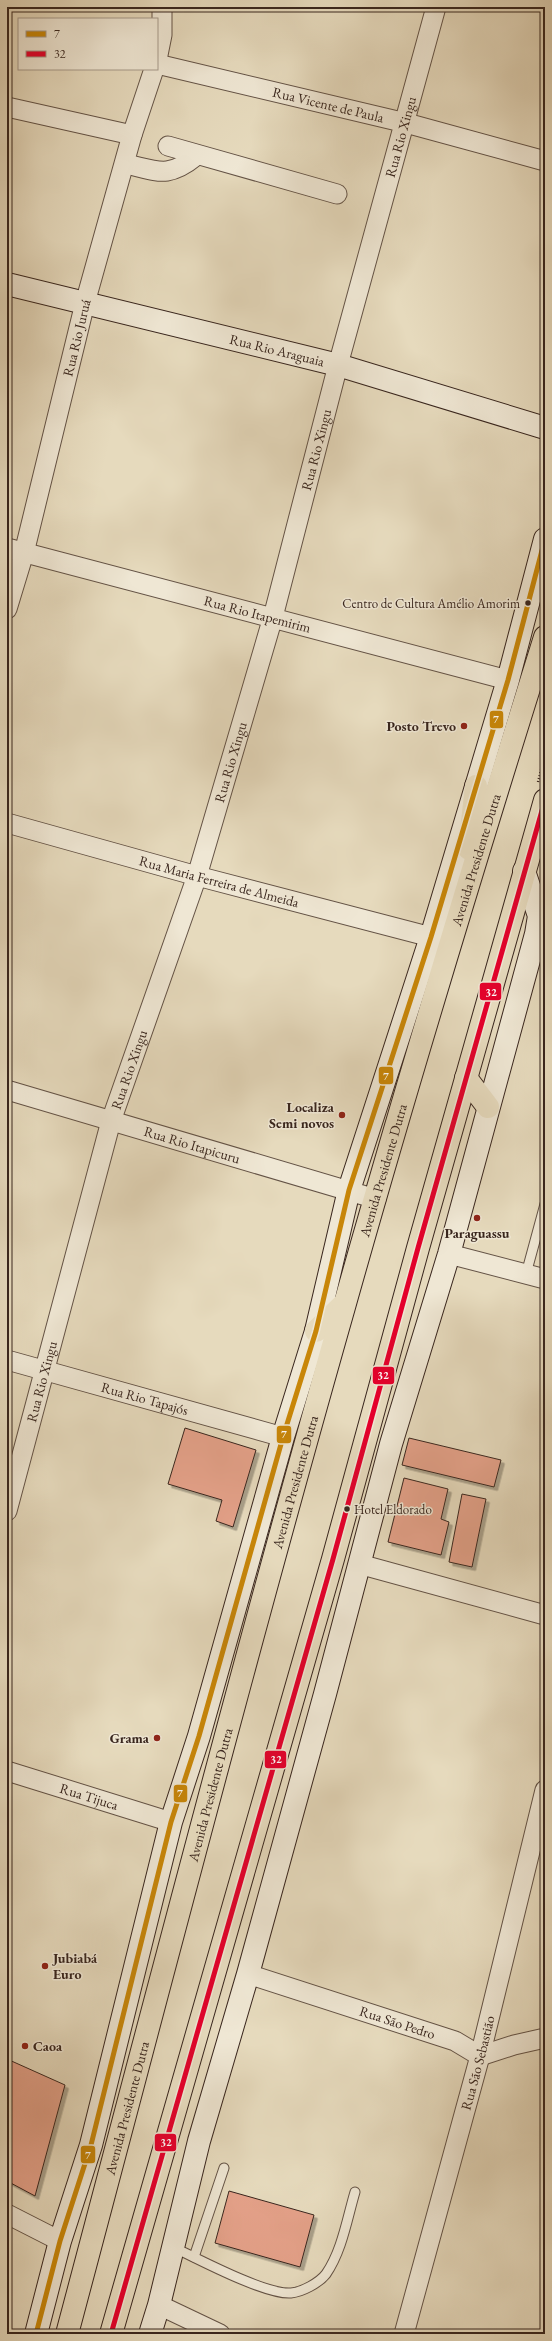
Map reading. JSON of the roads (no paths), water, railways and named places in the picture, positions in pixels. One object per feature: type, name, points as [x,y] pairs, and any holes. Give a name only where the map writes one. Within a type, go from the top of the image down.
[{"type":"highway","name":"Avenida Presidente Dutra","points":[[67,2334],[210,1739],[376,1199],[464,894],[545,637]]},
{"type":"highway","points":[[464,894],[476,786]]},
{"type":"highway","points":[[111,2334],[333,1559],[524,871],[540,838],[545,800]]},
{"type":"highway","points":[[466,1078],[488,1107]]},
{"type":"highway","points":[[316,1331],[344,1304]]},
{"type":"street","points":[[158,55],[162,35],[162,7]]},
{"type":"street","name":"Rua Rio Xingu","points":[[7,1511],[112,1121],[197,876],[273,617],[338,365],[406,123],[436,7]]},
{"type":"street","name":"Rua Vicente de Paula","points":[[158,64],[406,123],[545,161]]},
{"type":"street","name":"Rua Rio Juruá","points":[[7,609],[16,550],[85,303],[126,164],[132,135],[154,70]]},
{"type":"street","points":[[7,107],[132,135]]},
{"type":"street","points":[[168,146],[196,156],[337,194]]},
{"type":"street","points":[[126,164],[165,172],[182,166],[196,156]]},
{"type":"street","name":"Rua Rio Araguaia","points":[[7,284],[338,365],[545,428]]},
{"type":"street","name":"Avenida Presidente Dutra","points":[[36,2334],[60,2241],[91,2145],[171,1822],[210,1739],[283,1437],[316,1331],[349,1190],[431,937],[508,680],[545,538]]},
{"type":"street","name":"Rua Rio Itapemirim","points":[[16,550],[508,680]]},
{"type":"street","points":[[523,621],[545,629]]},
{"type":"street","name":"Rua Maria Ferreira de Almeida","points":[[7,823],[197,876],[431,937]]},
{"type":"street","points":[[150,2334],[159,2305],[199,2141],[248,1974],[391,1444],[448,1254],[539,916],[524,871]]},
{"type":"street","name":"Rua Rio Itapicuru","points":[[7,1090],[376,1199]]},
{"type":"street","points":[[448,1254],[545,1279]]},
{"type":"street","name":"Rua Rio Tapajós","points":[[7,1360],[283,1437]]},
{"type":"street","points":[[359,1564],[545,1615]]},
{"type":"street","name":"Rua Tijuca","points":[[7,1771],[171,1822]]},
{"type":"street","name":"Rua São Sebastião","points":[[404,2334],[480,2056],[545,1790]]},
{"type":"street","name":"Rua São Pedro","points":[[248,1974],[454,2041],[480,2056]]},
{"type":"street","points":[[480,2056],[514,2045],[545,2038]]},
{"type":"street","points":[[7,2214],[60,2241]]},
{"type":"street","points":[[159,2305],[220,2334]]},
{"type":"lane","points":[[526,1274],[545,1204]]},
{"type":"lane","points":[[194,2257],[224,2168]]},
{"type":"lane","points":[[173,2247],[239,2278],[291,2293],[309,2287],[325,2276],[336,2256],[355,2192]]},
{"type":"place","name":"Centro de Cultura Amélio Amorim","points":[[528,603]]},
{"type":"place","name":"Posto Trevo","points":[[464,726]]},
{"type":"place","name":"Localiza Semi novos","points":[[342,1115]]},
{"type":"place","name":"Paraguassu","points":[[477,1218]]},
{"type":"place","name":"Hotel Eldorado","points":[[347,1509]]},
{"type":"place","name":"Grama","points":[[157,1738]]},
{"type":"place","name":"Jubiabá Euro","points":[[45,1966]]},
{"type":"place","name":"Caoa","points":[[25,2046]]}]
